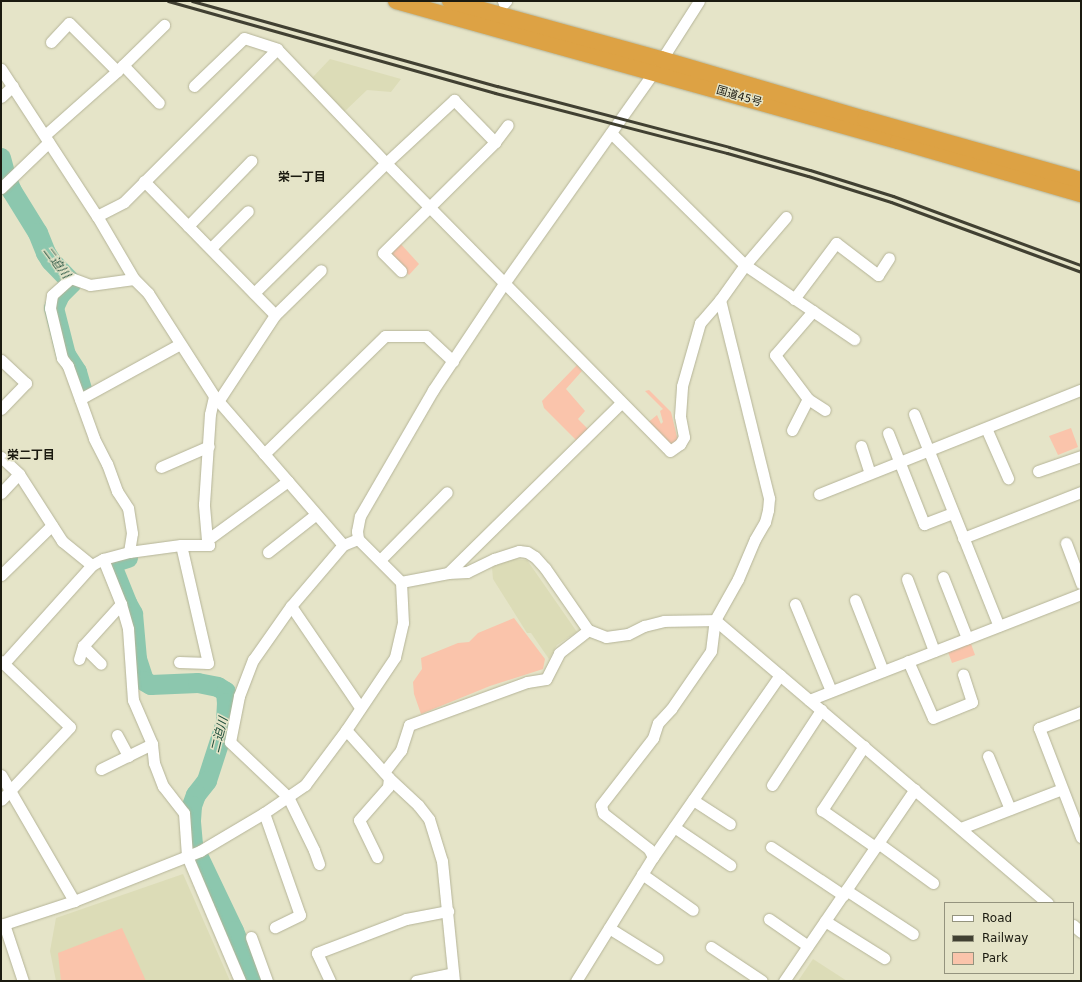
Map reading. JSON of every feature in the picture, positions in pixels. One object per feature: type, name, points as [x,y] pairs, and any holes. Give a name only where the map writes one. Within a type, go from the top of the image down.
[{"type":"highway","name":"国道45号","points":[[396,1],[1081,194]]},
{"type":"highway","name":"国道45号","points":[[450,1],[661,59],[1081,180]]},
{"type":"street","points":[[503,1],[504,3],[506,1]]},
{"type":"street","points":[[23,981],[3,924],[74,901],[218,842],[305,785],[346,730],[395,657],[403,623],[401,582],[358,539],[357,531],[360,516],[433,390],[505,282],[653,73],[699,1]]},
{"type":"street","points":[[51,42],[69,23],[159,103]]},
{"type":"street","points":[[4,184],[47,139],[164,25]]},
{"type":"street","points":[[194,86],[244,38],[277,49],[386,163],[670,451],[680,444],[684,437],[680,416],[682,386],[700,323],[720,300],[744,265],[786,217]]},
{"type":"street","points":[[97,216],[124,202],[277,49]]},
{"type":"street","points":[[1,69],[97,216],[134,279],[148,293],[216,398],[343,545]]},
{"type":"street","points":[[1,98],[13,86]]},
{"type":"street","points":[[254,293],[386,163],[454,100],[495,142]]},
{"type":"street","points":[[401,271],[383,253],[495,142],[508,125]]},
{"type":"street","points":[[611,132],[744,265],[854,339]]},
{"type":"street","points":[[188,226],[251,162]]},
{"type":"street","points":[[144,181],[275,315]]},
{"type":"street","points":[[211,248],[248,211]]},
{"type":"street","points":[[794,299],[836,243],[878,275],[889,258]]},
{"type":"street","points":[[1,800],[70,727],[2,662],[92,565],[129,552],[181,545],[209,545],[207,540],[204,504],[210,414],[216,398],[275,315],[321,270]]},
{"type":"street","points":[[129,552],[132,533],[128,508],[117,490],[107,464],[94,438],[68,366],[62,358],[50,308],[52,295],[68,281],[90,285],[134,279]]},
{"type":"street","points":[[653,857],[649,849],[603,813],[601,805],[653,738],[658,723],[671,709],[711,652],[715,620],[765,522],[769,498],[720,300]]},
{"type":"street","points":[[813,311],[775,355],[808,399],[825,410]]},
{"type":"street","points":[[264,454],[385,336],[426,336],[453,361]]},
{"type":"street","points":[[80,399],[180,344]]},
{"type":"street","points":[[1,360],[26,383],[1,409]]},
{"type":"street","points":[[819,494],[1081,390]]},
{"type":"street","points":[[792,430],[808,399]]},
{"type":"street","points":[[448,573],[621,403]]},
{"type":"street","points":[[914,414],[999,626]]},
{"type":"street","points":[[986,428],[1008,478]]},
{"type":"street","points":[[888,433],[924,524],[953,513]]},
{"type":"street","points":[[161,467],[209,446]]},
{"type":"street","points":[[861,446],[870,473]]},
{"type":"street","points":[[1038,471],[1081,456]]},
{"type":"street","points":[[1,457],[19,474],[62,541],[92,565]]},
{"type":"street","points":[[1,493],[19,474]]},
{"type":"street","points":[[207,540],[288,481]]},
{"type":"street","points":[[380,560],[447,492]]},
{"type":"street","points":[[963,538],[1081,492]]},
{"type":"street","points":[[268,552],[316,515]]},
{"type":"street","points":[[1,575],[52,525]]},
{"type":"street","points":[[319,864],[314,850],[288,797],[230,742],[239,696],[253,660],[291,606],[343,545],[358,539]]},
{"type":"street","points":[[1066,543],[1081,583]]},
{"type":"street","points":[[179,662],[208,663],[181,545]]},
{"type":"street","points":[[401,582],[448,573],[467,572],[494,559],[519,551],[527,552],[535,557],[545,568],[588,630],[606,637],[628,634],[644,626],[664,621],[715,620],[915,788],[1047,902]]},
{"type":"street","points":[[103,560],[121,604],[128,629],[133,700],[152,744],[154,763],[164,786],[184,813],[192,853],[240,981]]},
{"type":"street","points":[[943,577],[967,638]]},
{"type":"street","points":[[908,579],[934,651]]},
{"type":"street","points":[[809,700],[1081,594]]},
{"type":"street","points":[[855,600],[883,671]]},
{"type":"street","points":[[79,658],[83,646],[121,604]]},
{"type":"street","points":[[795,604],[830,691]]},
{"type":"street","points":[[291,606],[360,707]]},
{"type":"street","points":[[377,857],[359,820],[388,787],[387,775],[401,750],[409,726],[527,682],[546,679],[559,653],[588,630]]},
{"type":"street","points":[[83,646],[101,664]]},
{"type":"street","points":[[908,661],[933,718],[972,702],[963,674]]},
{"type":"street","points":[[576,981],[653,857],[780,675]]},
{"type":"street","points":[[772,785],[821,710]]},
{"type":"street","points":[[1081,712],[1039,728],[1081,837]]},
{"type":"street","points":[[346,730],[387,775],[418,804],[428,819],[442,861],[454,977],[416,981]]},
{"type":"street","points":[[117,735],[128,756]]},
{"type":"street","points":[[101,769],[152,744]]},
{"type":"street","points":[[864,746],[822,810],[933,883]]},
{"type":"street","points":[[988,756],[1010,809]]},
{"type":"street","points":[[1,775],[74,901]]},
{"type":"street","points":[[784,981],[915,788]]},
{"type":"street","points":[[961,828],[1062,789]]},
{"type":"street","points":[[693,800],[730,824]]},
{"type":"street","points":[[264,813],[300,915],[275,927]]},
{"type":"street","points":[[674,827],[730,865]]},
{"type":"street","points":[[771,847],[913,934]]},
{"type":"street","points":[[642,874],[693,910]]},
{"type":"street","points":[[330,981],[318,953],[406,919],[448,911]]},
{"type":"street","points":[[769,919],[808,946]]},
{"type":"street","points":[[825,921],[884,958]]},
{"type":"street","points":[[609,928],[657,958]]},
{"type":"street","points":[[251,937],[267,981]]},
{"type":"street","points":[[711,947],[762,981]]},
{"type":"shaded area","points":[[330,59],[401,79],[391,92],[367,90],[344,112],[312,78]]},
{"type":"shaded area","points":[[512,559],[527,560],[577,632],[557,645],[549,659],[531,633],[527,633],[493,579],[492,567]]},
{"type":"shaded area","points":[[183,874],[230,981],[56,981],[50,951],[56,918]]},
{"type":"shaded area","points":[[813,959],[847,981],[798,981]]},
{"type":"green space","points":[[399,242],[419,264],[409,275],[389,255]]},
{"type":"green space","points":[[577,365],[582,371],[566,389],[585,411],[578,419],[589,430],[578,442],[544,408],[542,401]]},
{"type":"green space","points":[[649,390],[671,412],[678,441],[671,447],[646,424],[657,415],[661,424],[663,422],[660,411],[663,409],[645,391]]},
{"type":"green space","points":[[1071,428],[1078,447],[1058,455],[1049,436]]},
{"type":"green space","points":[[514,618],[545,659],[543,669],[490,686],[421,714],[414,694],[413,682],[422,669],[421,658],[458,643],[469,642],[478,633]]},
{"type":"green space","points":[[970,641],[975,655],[952,663],[947,649]]},
{"type":"green space","points":[[122,928],[146,981],[61,981],[58,953]]},
{"type":"waterway","name":"二迫川","points":[[1,158],[6,177],[12,191],[38,233],[46,253],[51,261],[72,283],[60,295],[54,308],[66,355],[77,372],[82,390]]},
{"type":"waterway","name":"二迫川","points":[[128,558],[115,562],[113,568],[133,614],[137,659],[144,681],[151,685],[198,683],[218,687],[226,692],[226,722],[207,781],[196,795],[192,806],[191,822],[193,845],[234,931],[254,981]]},
{"type":"railway","points":[[168,1],[495,93],[727,153],[808,176],[891,202],[1081,272]]},
{"type":"railway","points":[[192,1],[497,86],[729,147],[810,170],[893,196],[1081,265]]},
{"type":"district","name":"栄一丁目","points":[[302,178]]},
{"type":"district","name":"栄二丁目","points":[[31,456]]}]
